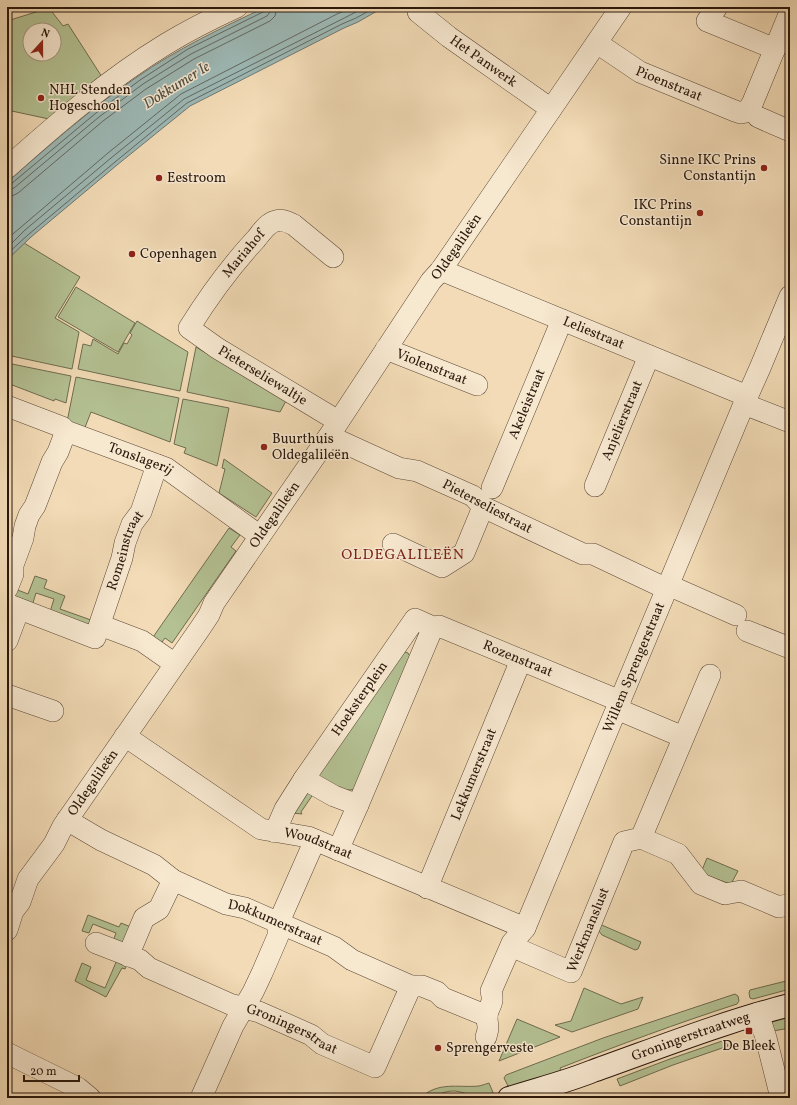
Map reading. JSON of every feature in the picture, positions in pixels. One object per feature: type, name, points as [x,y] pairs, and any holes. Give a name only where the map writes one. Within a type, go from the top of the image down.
[{"type":"main road","name":"Groningerstraatweg","points":[[509,1098],[592,1072],[675,1041],[758,1013],[790,1005]]},
{"type":"main road","name":"Groningerstraatweg","points":[[544,1098],[592,1072]]},
{"type":"street","points":[[7,168],[70,114],[136,63],[179,36],[237,7]]},
{"type":"street","points":[[717,7],[707,21],[775,49]]},
{"type":"street","name":"Oldegalileën","points":[[7,930],[13,911],[20,902],[28,879],[54,844],[67,820],[209,615],[214,603],[334,428],[431,281],[441,270],[596,43],[616,9]]},
{"type":"street","name":"Het Panwerk","points":[[418,12],[449,37],[550,109]]},
{"type":"street","points":[[752,115],[752,104],[790,12]]},
{"type":"street","name":"Pioenstraat","points":[[596,43],[640,72],[735,111],[752,115],[790,130]]},
{"type":"street","name":"Mariahof","points":[[189,328],[204,304],[239,257],[269,224],[278,220],[287,221],[333,257]]},
{"type":"street","name":"Leliestraat","points":[[441,270],[649,356],[790,422]]},
{"type":"street","name":"Willem Sprengerstraat","points":[[486,1026],[494,1000],[491,991],[511,946],[525,928],[745,400],[790,296]]},
{"type":"street","name":"Akeleistraat","points":[[492,488],[562,320]]},
{"type":"street","name":"Pieterseliewaltje","points":[[189,328],[334,428]]},
{"type":"street","name":"Violenstraat","points":[[386,349],[409,360],[422,363],[476,385]]},
{"type":"street","name":"Anjelierstraat","points":[[595,486],[649,356]]},
{"type":"street","name":"Tonslagerij","points":[[7,406],[62,427],[66,431],[166,468],[260,536]]},
{"type":"street","name":"Pieterseliestraat","points":[[334,428],[399,468],[417,471],[473,496],[483,507],[571,549],[583,554],[593,554],[668,587],[790,648]]},
{"type":"street","points":[[7,589],[13,574],[13,565],[23,538],[29,515],[36,506],[52,462],[58,452],[66,431]]},
{"type":"street","name":"Romeinstraat","points":[[97,631],[122,558],[125,543],[132,524],[143,506],[157,464]]},
{"type":"street","points":[[392,544],[442,567],[464,553],[483,507]]},
{"type":"street","points":[[7,640],[13,607],[97,631],[142,641],[175,664]]},
{"type":"street","points":[[338,850],[358,805],[424,623]]},
{"type":"street","name":"Rozenstraat","points":[[424,623],[439,626],[521,660],[618,705]]},
{"type":"street","name":"Hoeksterplein","points":[[275,832],[285,809],[304,779],[424,623]]},
{"type":"street","name":"Lekkumerstraat","points":[[427,888],[521,660]]},
{"type":"street","points":[[710,675],[641,838],[678,854],[701,884],[725,894],[741,891],[779,907],[790,904]]},
{"type":"street","points":[[7,695],[53,711]]},
{"type":"street","points":[[618,705],[683,737]]},
{"type":"street","name":"Woudstraat","points":[[125,736],[262,829],[275,832],[300,834],[525,928]]},
{"type":"street","points":[[304,779],[334,796],[358,805]]},
{"type":"street","name":"Dokkumerstraat","points":[[67,820],[101,840],[154,865],[173,880],[226,904],[245,908],[334,948],[352,960],[411,986],[422,986],[437,992],[443,998],[486,1026]]},
{"type":"street","name":"Werkmanslust","points":[[511,946],[571,972],[624,842],[641,838]]},
{"type":"street","points":[[201,1098],[233,1026],[253,992],[278,936],[278,924],[315,840]]},
{"type":"street","points":[[128,956],[144,918],[159,909],[173,880]]},
{"type":"street","name":"Groningerstraat","points":[[96,943],[140,960],[149,968],[230,1004],[259,1012],[311,1035],[322,1044],[375,1067],[411,986]]},
{"type":"street","points":[[758,1013],[782,1098]]},
{"type":"street","points":[[7,1053],[78,1088],[90,1098]]},
{"type":"green space","points":[[49,8],[60,22],[22,22],[22,62],[62,62],[62,25],[63,26],[68,24],[102,77],[49,119],[7,110],[7,48],[11,40],[7,38],[7,21]]},
{"type":"green space","points":[[24,243],[80,277],[55,318],[79,332],[72,369],[7,355],[7,260]]},
{"type":"green space","points":[[76,287],[135,323],[118,352],[58,317]]},
{"type":"green space","points":[[137,321],[188,352],[180,391],[78,369],[83,344],[91,346],[93,339],[118,354],[124,343],[127,344],[132,335],[130,333]]},
{"type":"green space","points":[[196,347],[286,401],[280,412],[187,392]]},
{"type":"green space","points":[[7,363],[71,376],[66,403],[55,399],[54,401],[7,383]]},
{"type":"green space","points":[[76,377],[179,398],[170,442],[91,412],[84,430],[67,422]]},
{"type":"green space","points":[[183,399],[229,408],[217,466],[184,453],[186,448],[174,444]]},
{"type":"green space","points":[[224,459],[272,493],[256,517],[219,493],[225,469],[222,468]]},
{"type":"green space","points":[[229,528],[240,535],[231,547],[236,551],[172,643],[165,638],[159,646],[151,640]]},
{"type":"green space","points":[[35,576],[47,580],[44,588],[65,596],[60,609],[91,620],[87,629],[49,615],[54,599],[36,593],[32,606],[12,599],[15,589],[28,594]]},
{"type":"green space","points":[[402,651],[408,653],[411,658],[359,789],[338,791],[314,772]]},
{"type":"green space","points":[[301,792],[314,793],[301,812],[302,814],[292,813]]},
{"type":"green space","points":[[707,858],[738,871],[731,884],[706,875],[702,870]]},
{"type":"green space","points":[[88,915],[119,927],[121,923],[131,927],[123,944],[113,941],[116,933],[93,924],[89,933],[82,931]]},
{"type":"green space","points":[[597,923],[641,942],[638,949],[635,950],[602,935],[598,930]]},
{"type":"green space","points":[[117,960],[128,963],[125,969],[122,968],[106,997],[75,981],[82,963],[91,967],[86,980],[105,988]]},
{"type":"green space","points":[[790,980],[790,989],[753,999],[750,998],[750,990]]},
{"type":"green space","points":[[584,988],[621,1004],[643,997],[638,1009],[572,1032],[555,1025],[571,1021]]},
{"type":"green space","points":[[735,994],[738,996],[739,1001],[737,1004],[648,1034],[560,1068],[562,1073],[509,1088],[504,1078],[506,1075],[603,1038]]},
{"type":"green space","points":[[790,1015],[790,1028],[773,1031],[772,1021]]},
{"type":"green space","points":[[517,1019],[560,1037],[499,1061]]},
{"type":"green space","points":[[725,1040],[728,1046],[673,1065],[620,1086],[617,1079],[670,1059]]},
{"type":"green space","points":[[489,1083],[494,1095],[488,1097],[479,1098],[460,1092],[450,1091],[429,1098],[420,1098],[434,1089],[441,1087],[479,1086]]},
{"type":"water","name":"Dokkumer Ie","points":[[266,7],[384,7],[358,22],[190,106],[31,237],[7,260],[7,182],[87,114],[137,77],[184,48]]},
{"type":"place","name":"NHL Stenden Hogeschool","points":[[41,98]]},
{"type":"place","name":"Sinne IKC Prins Constantijn","points":[[764,168]]},
{"type":"place","name":"Eestroom","points":[[159,178]]},
{"type":"place","name":"IKC Prins Constantijn","points":[[700,213]]},
{"type":"place","name":"Copenhagen","points":[[132,254]]},
{"type":"place","name":"Buurthuis Oldegalileën","points":[[264,447]]},
{"type":"place","name":"De Bleek","points":[[749,1031]]},
{"type":"place","name":"Sprengerveste","points":[[438,1048]]},
{"type":"district","name":"OLDEGALILEËN","points":[[403,555]]}]
